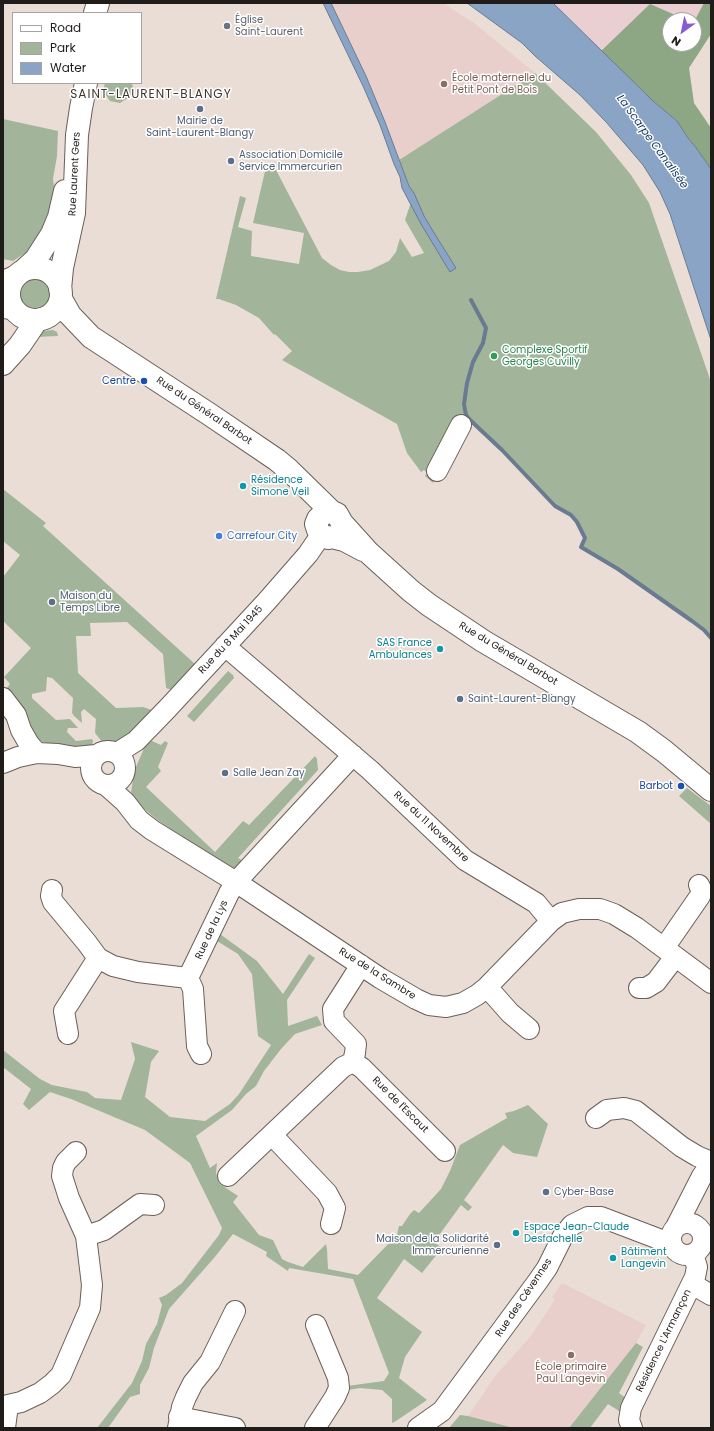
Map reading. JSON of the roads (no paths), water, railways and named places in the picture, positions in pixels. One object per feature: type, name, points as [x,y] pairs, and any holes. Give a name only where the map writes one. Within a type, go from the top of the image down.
[{"type":"main road","name":"Rue Laurent Gers","points":[[14,276],[33,263],[52,234],[59,217],[66,185],[69,138],[78,84]]},
{"type":"main road","name":"Rue Laurent Gers","points":[[60,294],[62,268],[73,221],[78,130],[86,84]]},
{"type":"main road","points":[[6,360],[13,348],[18,333],[18,322],[10,310],[8,292],[14,276],[33,268],[46,271],[54,277],[60,294],[55,311],[50,316],[39,320],[27,320],[10,310]]},
{"type":"main road","name":"Rue du Général Barbot","points":[[60,294],[70,315],[91,337],[277,460],[298,477],[312,492],[329,525],[344,540],[369,553],[411,591],[429,605],[483,640],[638,732],[664,751],[711,790]]},
{"type":"main road","points":[[6,360],[20,345],[39,320]]},
{"type":"main road","name":"Rue du Général Barbot","points":[[39,320],[91,337]]},
{"type":"street","points":[[437,471],[461,425]]},
{"type":"street","name":"Rue du 8 Mai 1945","points":[[117,770],[136,741],[308,554],[329,525]]},
{"type":"street","name":"Rue du 11 Novembre","points":[[225,646],[375,774],[465,860],[536,903],[551,921]]},
{"type":"street","points":[[3,698],[16,716],[23,734],[29,744],[19,757]]},
{"type":"street","points":[[19,757],[58,754],[93,762],[104,751],[111,751],[117,770]]},
{"type":"street","points":[[236,882],[353,755]]},
{"type":"street","name":"Rue de la Sambre","points":[[93,762],[94,779],[98,783],[117,770],[125,802],[139,820],[152,830],[236,882],[361,965],[416,999],[429,1005],[446,1007],[463,1003],[487,987],[551,921],[562,914],[579,909],[600,909],[614,914],[637,928],[711,983]]},
{"type":"street","name":"Rue de la Lys","points":[[188,978],[229,892],[236,882]]},
{"type":"street","points":[[639,988],[646,988],[656,982],[669,952],[700,896],[702,891],[700,885]]},
{"type":"street","points":[[52,890],[51,896],[53,902],[87,942],[98,958],[113,966],[138,972],[188,978],[193,989],[197,1046],[201,1054]]},
{"type":"street","points":[[68,1034],[64,1011],[98,958]]},
{"type":"street","points":[[228,1176],[343,1067],[352,1062],[356,1044],[334,1020],[333,1009],[361,965]]},
{"type":"street","points":[[487,987],[510,1013],[529,1028]]},
{"type":"street","name":"Rue de l'Escaut","points":[[352,1062],[362,1068],[445,1151]]},
{"type":"street","points":[[596,1118],[607,1110],[624,1108],[636,1111],[682,1147],[711,1163],[702,1176],[674,1234],[673,1247],[679,1253],[686,1255],[693,1254],[699,1250],[703,1244],[703,1237],[697,1226],[692,1211],[694,1194]]},
{"type":"street","points":[[272,1135],[327,1193],[335,1208],[332,1224]]},
{"type":"street","points":[[5,1428],[6,1403],[29,1399],[46,1389],[58,1379],[64,1370],[90,1308],[92,1298],[86,1236],[69,1198],[62,1176],[63,1168],[66,1162],[76,1152]]},
{"type":"street","points":[[86,1236],[104,1230],[140,1204],[154,1205]]},
{"type":"street","name":"Rue des Cévennes","points":[[418,1428],[442,1412],[538,1281],[563,1236],[572,1225],[588,1217],[601,1217],[664,1241],[674,1234]]},
{"type":"street","points":[[674,1234],[684,1223],[697,1226]]},
{"type":"street","name":"Résidence L'Armançon","points":[[632,1428],[629,1420],[634,1403],[692,1284],[697,1267],[693,1254]]},
{"type":"street","points":[[692,1284],[711,1295]]},
{"type":"street","points":[[235,1311],[210,1362],[193,1383],[186,1397],[179,1423],[235,1428]]},
{"type":"street","points":[[314,1428],[335,1397],[339,1388],[338,1378],[316,1325]]},
{"type":"water","points":[[323,3],[331,3],[366,76],[409,186],[414,193],[424,216],[456,268],[450,272],[421,224],[402,188],[400,177],[380,125]]},
{"type":"water","name":"La Scarpe Canalisée","points":[[467,3],[553,3],[653,101],[677,121],[711,169],[711,340],[670,214],[660,192],[643,165],[606,122],[580,95],[522,43]]},
{"type":"waterway","points":[[471,300],[486,328],[483,343],[473,362],[467,383],[464,404],[466,415],[502,450],[555,506],[571,515],[577,522],[585,538],[581,547],[618,569],[692,621],[704,630],[711,638]]},
{"type":"place","name":"Église Saint-Laurent","points":[[227,26]]},
{"type":"place","name":"École maternelle du Petit Pont de Bois","points":[[444,84]]},
{"type":"place","name":"Mairie de Saint-Laurent-Blangy","points":[[200,109]]},
{"type":"place","name":"Association Domicile Service Immercurien","points":[[231,161]]},
{"type":"place","name":"Complexe Sportif Georges Cuvilly","points":[[494,356]]},
{"type":"place","name":"Centre","points":[[144,381]]},
{"type":"place","name":"Résidence Simone Veil","points":[[243,486]]},
{"type":"place","name":"Carrefour City","points":[[219,536]]},
{"type":"place","name":"Maison du Temps Libre","points":[[52,602]]},
{"type":"place","name":"SAS France Ambulances","points":[[440,649]]},
{"type":"place","name":"Saint-Laurent-Blangy","points":[[460,699]]},
{"type":"place","name":"Salle Jean Zay","points":[[225,773]]},
{"type":"place","name":"Barbot","points":[[681,786]]},
{"type":"place","name":"Cyber-Base","points":[[546,1192]]},
{"type":"place","name":"Espace Jean-Claude Desfachelle","points":[[516,1233]]},
{"type":"place","name":"Maison de la Solidarité Immercurienne","points":[[497,1245]]},
{"type":"place","name":"Bâtiment Langevin","points":[[613,1258]]},
{"type":"place","name":"École primaire Paul Langevin","points":[[571,1355]]},
{"type":"district","name":"SAINT-LAURENT-BLANGY","points":[[151,95]]}]
